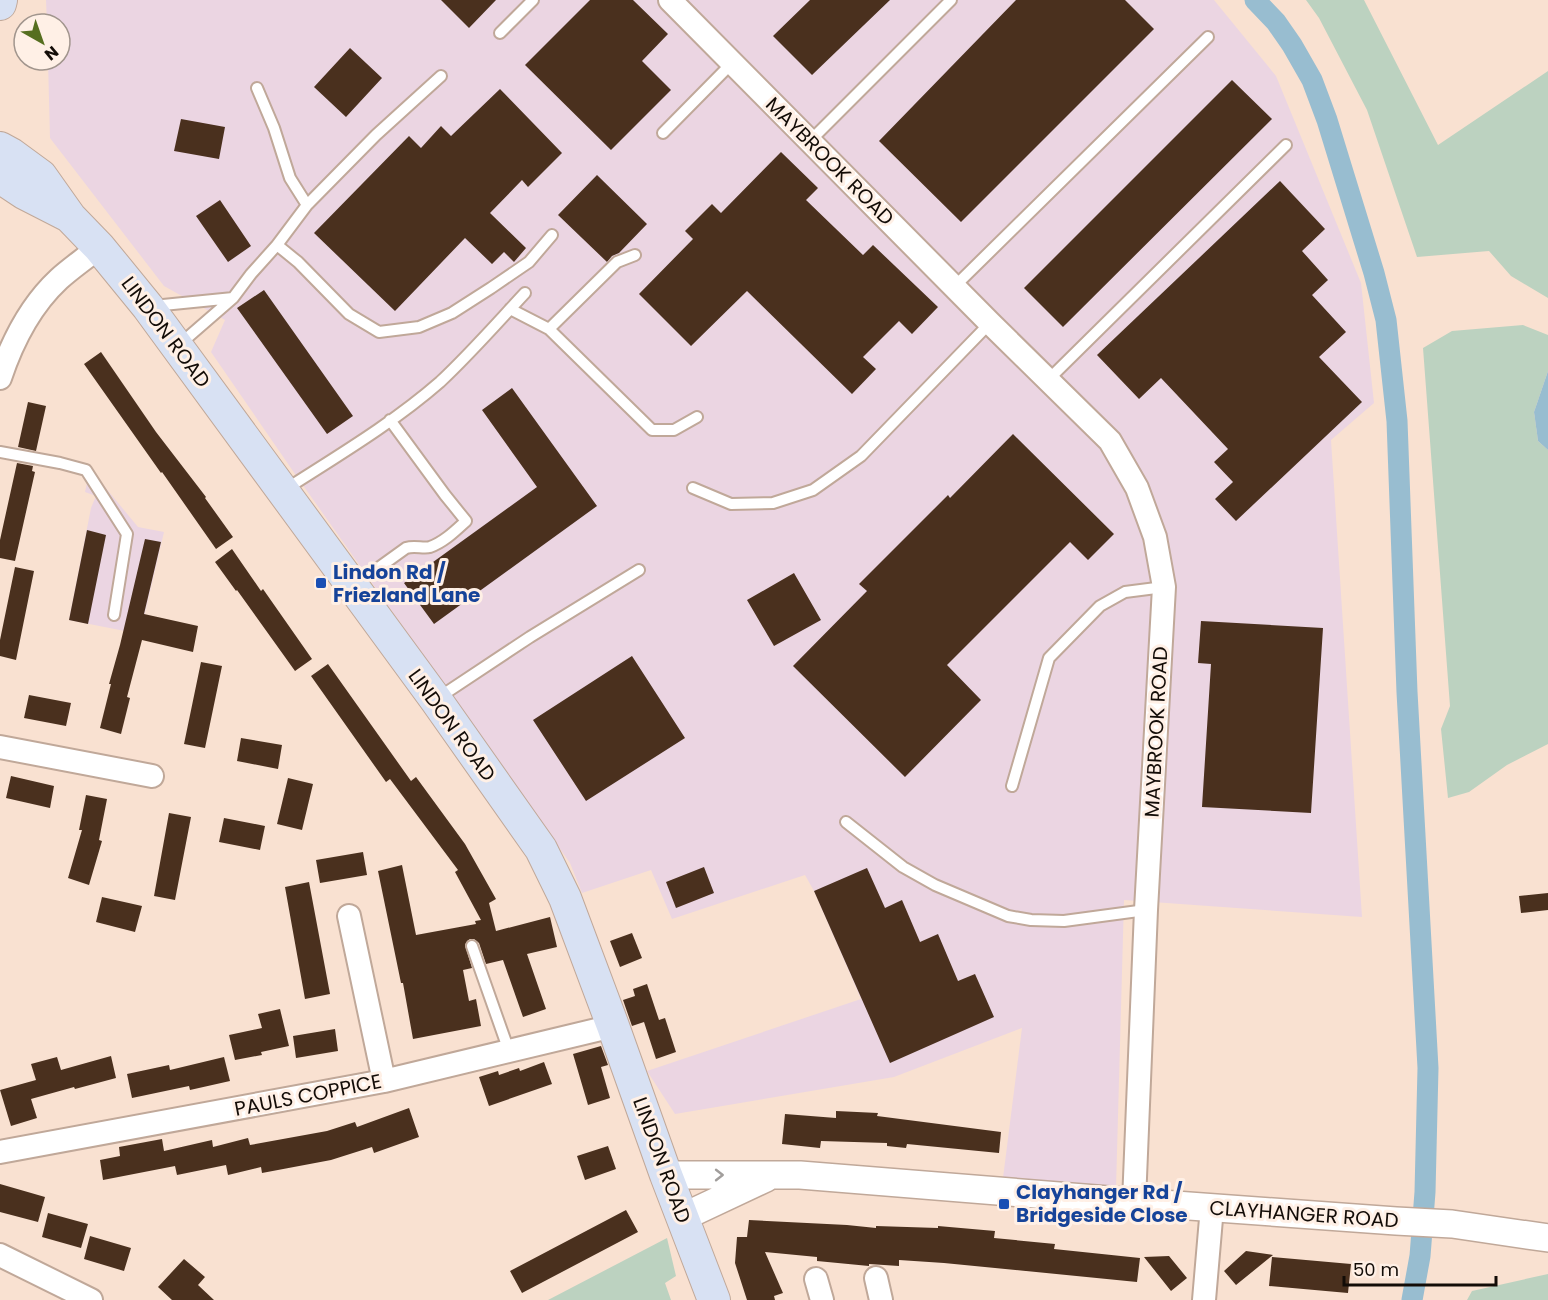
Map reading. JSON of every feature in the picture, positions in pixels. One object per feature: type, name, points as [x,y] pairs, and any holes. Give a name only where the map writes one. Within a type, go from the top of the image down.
[{"type":"main road","name":"LINDON ROAD","points":[[0,148],[42,176],[70,217],[99,247],[148,307],[436,700],[541,849],[564,898],[714,1300]]},
{"type":"main road","name":"LINDON ROAD","points":[[0,177],[24,193],[70,217]]},
{"type":"street","name":"MAYBROOK ROAD","points":[[670,0],[1110,441],[1137,488],[1155,537],[1164,587],[1146,909],[1134,1202]]},
{"type":"street","points":[[0,378],[8,355],[35,306],[58,280],[99,247]]},
{"type":"street","points":[[0,747],[152,776]]},
{"type":"street","points":[[348,916],[384,1081]]},
{"type":"street","name":"PAULS COPPICE","points":[[0,1152],[384,1081],[613,1026]]},
{"type":"street","name":"CLAYHANGER ROAD","points":[[666,1175],[812,1176],[1134,1202],[1452,1224],[1548,1238]]},
{"type":"street","name":"CLAYHANGER ROAD","points":[[683,1217],[772,1175]]},
{"type":"street","points":[[1204,1300],[1212,1207]]},
{"type":"street","points":[[0,1255],[91,1300]]},
{"type":"lane","points":[[500,33],[533,0]]},
{"type":"lane","points":[[810,141],[951,0]]},
{"type":"lane","points":[[954,287],[1208,37]]},
{"type":"lane","points":[[663,133],[732,63]]},
{"type":"lane","points":[[178,346],[233,298],[307,206],[376,135],[441,76]]},
{"type":"lane","points":[[257,88],[274,128],[290,178],[307,206]]},
{"type":"lane","points":[[1048,380],[1286,145]]},
{"type":"lane","points":[[277,245],[298,262],[349,314],[379,332],[419,327],[452,313],[529,262],[552,235]]},
{"type":"lane","points":[[549,329],[617,262],[635,255]]},
{"type":"lane","points":[[284,491],[390,420],[440,381],[525,293]]},
{"type":"lane","points":[[148,307],[233,298]]},
{"type":"lane","points":[[510,309],[549,329],[652,430],[674,430],[697,417]]},
{"type":"lane","points":[[693,488],[731,504],[773,503],[813,490],[861,456],[990,323]]},
{"type":"lane","points":[[352,586],[406,548],[414,546],[428,548],[445,539],[466,521],[390,420]]},
{"type":"lane","points":[[0,452],[86,470],[127,534],[114,615]]},
{"type":"lane","points":[[436,700],[639,570]]},
{"type":"lane","points":[[1012,786],[1048,658],[1100,606],[1125,592],[1164,587]]},
{"type":"lane","points":[[846,822],[903,867],[935,885],[1008,916],[1031,920],[1064,921],[1146,909]]},
{"type":"lane","points":[[472,946],[509,1051]]},
{"type":"shaded area","points":[[46,0],[1214,0],[1276,76],[1361,283],[1374,403],[1331,440],[1362,917],[1124,900],[1116,1188],[1003,1178],[1022,1028],[894,1077],[675,1114],[647,1071],[861,999],[805,875],[672,919],[651,870],[582,893],[570,863],[211,352],[225,320],[164,286],[50,138],[48,72],[72,72],[72,12],[46,12]]},
{"type":"shaded area","points":[[90,469],[138,527],[164,532],[140,634],[69,620],[91,508],[96,496],[85,492]]},
{"type":"green space","points":[[1306,0],[1364,0],[1438,145],[1548,71],[1548,298],[1511,276],[1489,251],[1417,257],[1367,110],[1319,18]]},
{"type":"green space","points":[[1523,325],[1548,335],[1548,371],[1534,412],[1538,441],[1548,450],[1548,744],[1507,765],[1469,792],[1448,798],[1441,729],[1450,706],[1423,348],[1452,331]]},
{"type":"green space","points":[[667,1238],[676,1276],[665,1283],[671,1300],[548,1300]]},
{"type":"green space","points":[[1548,1274],[1548,1300],[1467,1300],[1472,1291]]},
{"type":"water","points":[[1548,371],[1548,450],[1538,441],[1534,412]]},
{"type":"building","points":[[441,0],[496,0],[469,28]]},
{"type":"building","points":[[590,0],[633,0],[668,34],[642,61],[671,90],[611,150],[525,65]]},
{"type":"building","points":[[810,0],[890,0],[812,75],[773,36]]},
{"type":"building","points":[[1016,0],[1125,0],[1154,29],[961,222],[879,141]]},
{"type":"building","points":[[350,48],[382,78],[346,117],[314,87]]},
{"type":"building","points":[[1232,80],[1272,119],[1063,327],[1024,288]]},
{"type":"building","points":[[500,89],[562,153],[528,187],[522,180],[490,213],[526,248],[514,262],[504,252],[492,264],[465,238],[395,311],[314,233],[409,136],[421,148],[441,126],[451,136]]},
{"type":"building","points":[[181,119],[225,127],[219,159],[174,151]]},
{"type":"building","points":[[781,152],[818,188],[806,200],[863,255],[873,245],[938,307],[912,334],[899,321],[863,357],[876,369],[852,394],[747,291],[691,346],[639,294],[693,239],[685,231],[712,204],[721,213]]},
{"type":"building","points":[[597,175],[647,224],[607,262],[558,215]]},
{"type":"building","points":[[1280,181],[1325,229],[1302,251],[1328,280],[1312,295],[1346,332],[1319,357],[1362,402],[1236,521],[1215,499],[1233,482],[1214,462],[1228,449],[1161,378],[1139,399],[1097,355]]},
{"type":"building","points":[[220,200],[251,246],[228,262],[196,216]]},
{"type":"building","points":[[264,290],[353,416],[327,434],[237,308]]},
{"type":"building","points":[[101,352],[233,537],[216,549],[84,364]]},
{"type":"building","points":[[512,388],[597,506],[434,624],[404,583],[537,487],[482,410]]},
{"type":"building","points":[[28,402],[46,406],[36,451],[18,447]]},
{"type":"building","points":[[1013,434],[1114,534],[1088,560],[1070,542],[947,665],[981,700],[905,777],[793,666],[867,591],[859,584],[948,495],[950,498]]},
{"type":"building","points":[[17,463],[33,466],[32,471],[35,472],[15,561],[0,558],[0,540]]},
{"type":"building","points":[[87,530],[106,535],[88,624],[69,620]]},
{"type":"building","points":[[145,539],[161,542],[144,614],[198,626],[193,652],[142,640],[127,697],[130,698],[121,734],[100,728]]},
{"type":"building","points":[[232,549],[312,659],[295,671],[215,562]]},
{"type":"building","points":[[15,567],[34,571],[16,660],[0,656],[0,640]]},
{"type":"building","points":[[794,573],[821,620],[774,646],[747,600]]},
{"type":"building","points":[[1201,621],[1323,628],[1311,813],[1202,807],[1211,664],[1198,663]]},
{"type":"building","points":[[632,656],[685,738],[586,801],[533,720]]},
{"type":"building","points":[[201,662],[222,666],[205,748],[184,744]]},
{"type":"building","points":[[328,664],[411,781],[416,777],[465,844],[496,899],[489,903],[496,931],[550,917],[557,947],[527,954],[546,1009],[523,1017],[503,960],[486,964],[479,943],[470,939],[465,945],[472,968],[463,970],[469,1001],[476,999],[481,1026],[413,1039],[378,871],[402,865],[416,935],[476,924],[475,921],[481,920],[455,872],[458,870],[390,779],[386,782],[311,676]]},
{"type":"building","points":[[29,695],[71,703],[66,726],[24,718]]},
{"type":"building","points":[[241,738],[282,745],[278,769],[237,761]]},
{"type":"building","points":[[11,776],[54,786],[50,808],[6,798]]},
{"type":"building","points":[[288,778],[313,784],[302,830],[277,824]]},
{"type":"building","points":[[86,795],[107,799],[99,840],[102,841],[89,885],[68,878],[82,830],[79,830]]},
{"type":"building","points":[[169,813],[191,817],[175,900],[154,896]]},
{"type":"building","points":[[224,818],[265,826],[260,850],[219,842]]},
{"type":"building","points":[[363,852],[367,875],[320,883],[316,860]]},
{"type":"building","points":[[704,867],[714,893],[676,908],[666,882]]},
{"type":"building","points":[[867,868],[885,908],[902,900],[920,942],[938,934],[958,981],[975,974],[994,1017],[890,1063],[814,891]]},
{"type":"building","points":[[309,882],[330,994],[305,999],[285,887]]},
{"type":"building","points":[[1548,893],[1548,910],[1521,913],[1519,896]]},
{"type":"building","points":[[102,897],[142,906],[135,932],[96,922]]},
{"type":"building","points":[[632,933],[642,958],[620,967],[610,941]]},
{"type":"building","points":[[647,984],[659,1020],[665,1018],[676,1052],[656,1059],[644,1022],[632,1026],[623,1000],[635,996],[633,989]]},
{"type":"building","points":[[280,1009],[289,1046],[261,1052],[262,1055],[235,1060],[229,1035],[262,1028],[258,1014]]},
{"type":"building","points":[[335,1029],[338,1051],[296,1058],[293,1036]]},
{"type":"building","points":[[601,1046],[608,1065],[601,1067],[610,1098],[588,1105],[573,1054]]},
{"type":"building","points":[[111,1056],[116,1078],[31,1099],[37,1118],[11,1126],[0,1090],[36,1080],[31,1064],[57,1057],[61,1070]]},
{"type":"building","points":[[224,1057],[230,1081],[190,1090],[189,1086],[132,1098],[127,1074],[169,1065],[170,1070]]},
{"type":"building","points":[[544,1062],[552,1084],[489,1106],[479,1077],[498,1071],[499,1075],[519,1068],[520,1071]]},
{"type":"building","points":[[409,1108],[419,1137],[374,1153],[372,1147],[331,1160],[262,1173],[261,1167],[228,1175],[226,1165],[177,1175],[175,1166],[103,1180],[100,1160],[120,1156],[119,1147],[162,1139],[164,1151],[212,1140],[213,1147],[248,1138],[250,1145],[327,1131],[355,1122],[357,1127]]},
{"type":"building","points":[[836,1111],[878,1113],[877,1116],[1001,1132],[999,1153],[907,1144],[906,1148],[887,1146],[887,1143],[821,1141],[820,1148],[782,1144],[785,1114],[836,1118]]},
{"type":"building","points":[[608,1146],[616,1169],[585,1180],[577,1156]]},
{"type":"building","points":[[0,1184],[45,1197],[38,1222],[0,1212]]},
{"type":"building","points":[[626,1210],[638,1232],[522,1293],[510,1271]]},
{"type":"building","points":[[48,1213],[88,1224],[81,1248],[42,1237]]},
{"type":"building","points":[[749,1220],[876,1228],[876,1226],[938,1228],[938,1226],[995,1231],[994,1238],[1055,1244],[1054,1249],[1140,1258],[1137,1282],[899,1260],[899,1266],[869,1264],[869,1266],[817,1261],[817,1257],[765,1252],[783,1293],[774,1296],[775,1300],[747,1300],[735,1263],[737,1237],[747,1237]]},
{"type":"building","points":[[90,1236],[131,1248],[124,1271],[84,1259]]},
{"type":"building","points":[[1246,1251],[1273,1255],[1236,1285],[1224,1271]]},
{"type":"building","points":[[1169,1256],[1187,1278],[1171,1291],[1144,1257]]},
{"type":"building","points":[[1272,1257],[1351,1264],[1348,1293],[1269,1286]]},
{"type":"building","points":[[184,1259],[205,1277],[198,1285],[214,1300],[172,1300],[158,1287]]},
{"type":"waterway","points":[[1255,0],[1276,22],[1312,80],[1327,120],[1386,320],[1397,421],[1407,692],[1428,1068],[1425,1192],[1420,1256],[1412,1300]]},
{"type":"place","name":"Lindon Rd / Friezland Lane","points":[[321,583]]},
{"type":"place","name":"Clayhanger Rd / Bridgeside Close","points":[[1004,1204]]}]
